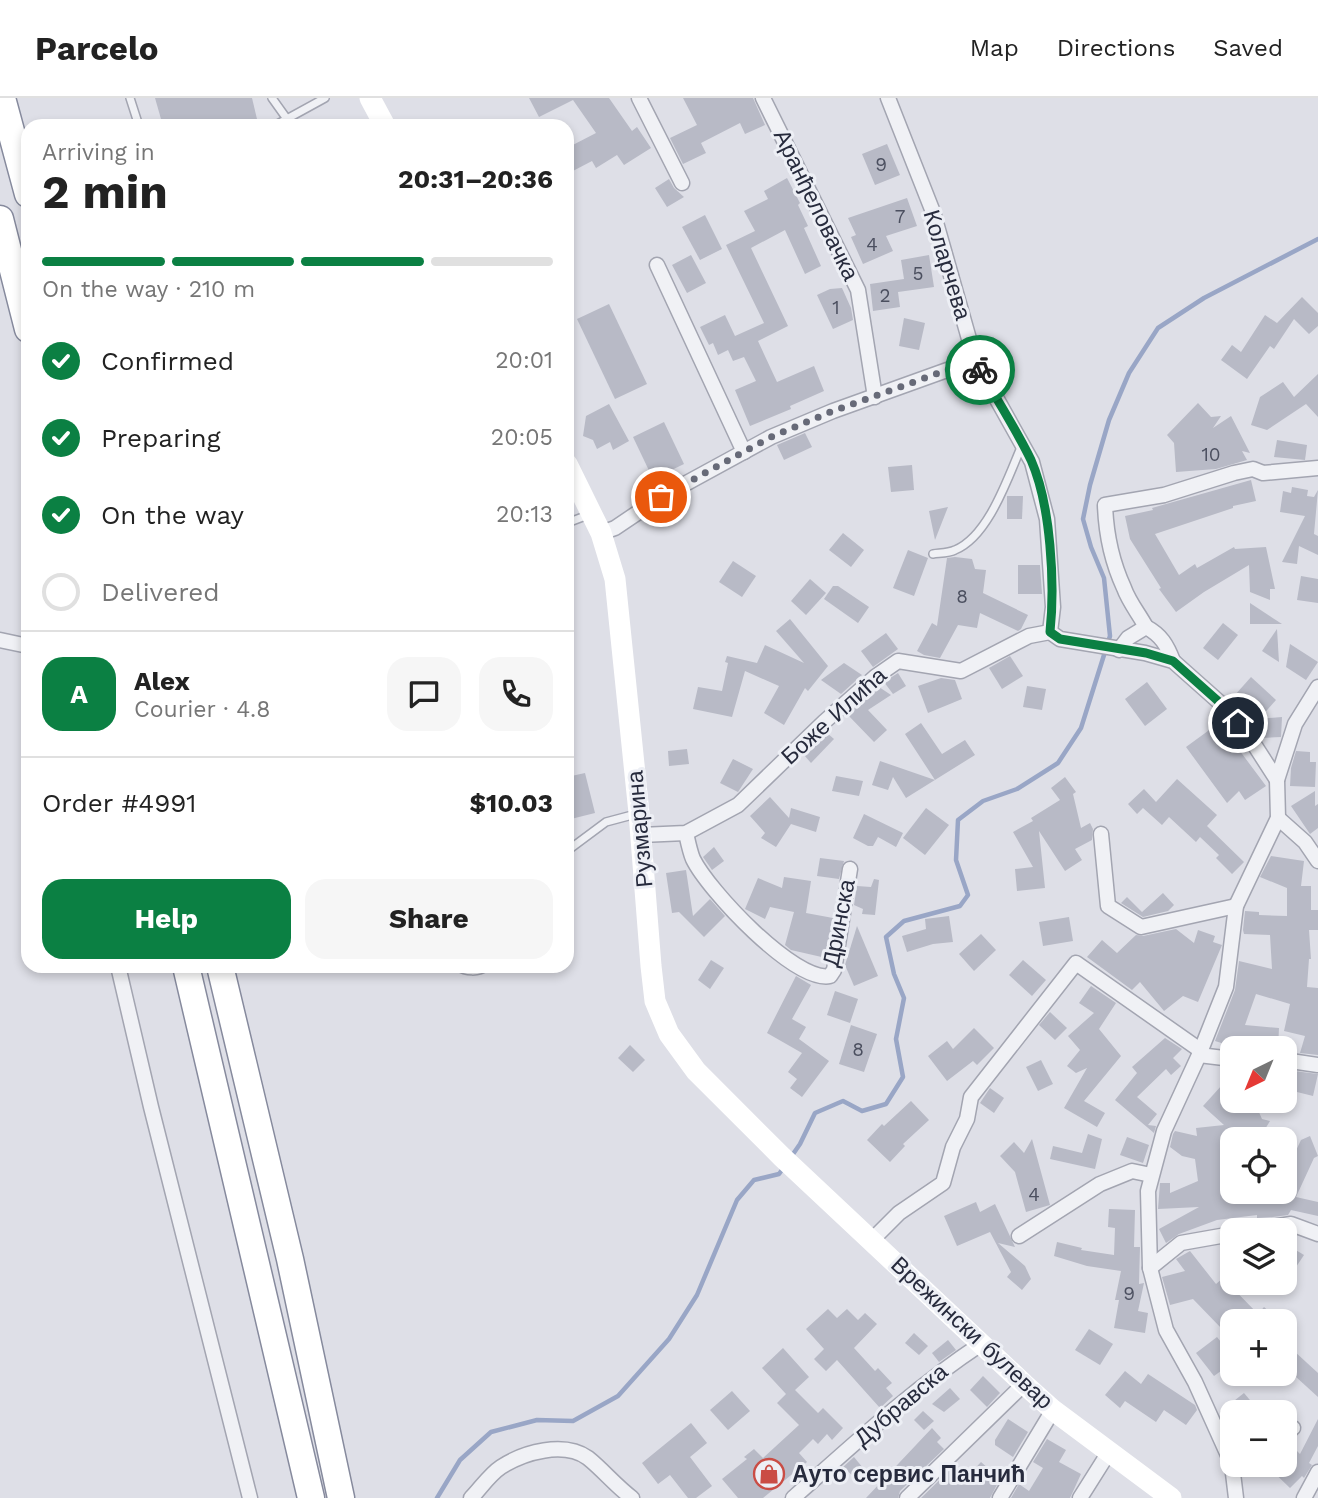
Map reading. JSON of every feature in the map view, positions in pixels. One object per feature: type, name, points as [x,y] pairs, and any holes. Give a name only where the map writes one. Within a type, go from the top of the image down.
[{"type":"highway","points":[[2,98],[21,168]]},
{"type":"highway","points":[[0,219],[21,302]]},
{"type":"highway","points":[[188,973],[311,1498]]},
{"type":"highway","points":[[222,973],[290,1259],[341,1498]]},
{"type":"main road","points":[[370,98],[381,119]]},
{"type":"main road","name":"Рузмарина","points":[[574,478],[610,554],[619,603],[655,1001],[669,1034],[696,1071],[788,1163]]},
{"type":"main road","name":"Врежински булевар","points":[[788,1163],[1053,1410],[1109,1452],[1146,1490],[1171,1498]]},
{"type":"street","points":[[639,98],[682,183]]},
{"type":"street","name":"Аранђеловачка","points":[[763,98],[858,290],[875,397]]},
{"type":"street","name":"Коларчева","points":[[888,98],[933,212],[975,360],[1032,462],[1047,519],[1053,607],[1050,632]]},
{"type":"street","points":[[657,265],[744,452]]},
{"type":"street","points":[[597,523],[615,528],[661,497],[771,437],[975,360]]},
{"type":"street","points":[[1277,780],[1250,738],[1227,709],[1173,661],[1157,632],[1146,627],[1124,590],[1118,573],[1110,546],[1105,505],[1164,495],[1253,469],[1263,473],[1318,468]]},
{"type":"street","points":[[1119,650],[1128,638],[1146,627]]},
{"type":"street","points":[[1050,632],[1060,639],[1146,653],[1173,661]]},
{"type":"street","name":"Боже Илића","points":[[641,835],[686,833],[738,805],[874,677],[898,661],[961,671],[1029,636],[1050,632]]},
{"type":"street","points":[[0,640],[21,644]]},
{"type":"street","points":[[1220,1437],[1195,1382],[1166,1330],[1150,1268],[1148,1191],[1164,1130],[1200,1053],[1226,987],[1236,906],[1278,818],[1277,780],[1295,724],[1318,687]]},
{"type":"street","points":[[1278,818],[1305,842],[1318,861]]},
{"type":"street","name":"Дринска","points":[[686,833],[693,859],[713,888],[740,918],[765,942],[807,971],[823,977],[830,976],[834,970],[850,869]]},
{"type":"street","points":[[1101,834],[1108,906],[1142,927],[1236,906]]},
{"type":"street","points":[[872,1240],[898,1213],[943,1183],[953,1147],[967,1119],[971,1097],[1076,962],[1200,1053],[1220,1057]]},
{"type":"street","points":[[120,973],[250,1498]]},
{"type":"street","points":[[1297,1062],[1318,1065]]},
{"type":"street","points":[[1019,1236],[1100,1184],[1132,1171],[1151,1175]]},
{"type":"street","points":[[1297,1226],[1318,1234]]},
{"type":"street","points":[[1150,1268],[1181,1243],[1220,1236]]},
{"type":"street","name":"Дубравска","points":[[793,1498],[900,1403],[944,1368],[981,1344]]},
{"type":"street","points":[[907,1498],[1024,1384]]},
{"type":"street","points":[[1000,1498],[1053,1410]]},
{"type":"street","points":[[471,1498],[502,1466],[530,1455],[561,1449],[571,1450],[588,1459],[632,1498]]},
{"type":"street","points":[[1080,1498],[1109,1452]]},
{"type":"street","points":[[1304,1498],[1318,1472]]},
{"type":"street","points":[[1234,1477],[1236,1498]]},
{"type":"lane","points":[[130,98],[137,119]]},
{"type":"lane","points":[[272,98],[287,119],[325,98]]},
{"type":"lane","points":[[933,554],[955,550],[979,533],[1022,444]]},
{"type":"lane","points":[[574,523],[597,523]]},
{"type":"lane","points":[[574,846],[606,822],[639,813]]},
{"type":"building","points":[[155,98],[252,98],[257,119],[161,119]]},
{"type":"building","points":[[529,98],[609,98],[632,131],[637,127],[651,148],[624,165],[617,155],[596,168],[592,161],[574,170],[574,144],[596,133],[573,100],[539,117]]},
{"type":"building","points":[[683,98],[753,98],[765,125],[745,134],[740,123],[701,143],[706,153],[683,164],[670,138],[697,125]]},
{"type":"building","points":[[887,144],[900,175],[875,185],[862,154]]},
{"type":"building","points":[[787,178],[800,203],[798,205],[808,226],[804,228],[821,266],[805,274],[785,230],[751,248],[788,326],[758,341],[777,382],[814,366],[824,391],[790,406],[791,409],[750,426],[735,390],[756,381],[744,357],[733,361],[728,350],[718,355],[713,343],[709,345],[700,327],[725,315],[735,336],[764,323],[726,245],[755,231],[744,211],[768,199],[764,191]]},
{"type":"building","points":[[669,179],[684,197],[667,207],[655,188]]},
{"type":"building","points":[[907,198],[917,226],[886,236],[893,251],[863,264],[851,237],[856,235],[848,218]]},
{"type":"building","points":[[705,215],[722,249],[700,260],[682,227]]},
{"type":"building","points":[[691,255],[706,283],[687,293],[672,265]]},
{"type":"building","points":[[929,255],[934,287],[898,292],[900,307],[873,311],[870,284],[904,279],[901,260]]},
{"type":"building","points":[[842,288],[853,320],[833,329],[817,295],[830,289]]},
{"type":"building","points":[[1302,297],[1318,313],[1318,326],[1309,334],[1294,319],[1274,349],[1270,346],[1247,379],[1221,360],[1232,345],[1241,352],[1265,315],[1277,323]]},
{"type":"building","points":[[609,304],[647,384],[615,399],[577,319]]},
{"type":"building","points":[[904,318],[925,323],[919,350],[899,346]]},
{"type":"building","points":[[1318,374],[1318,417],[1306,404],[1267,430],[1251,425],[1260,397],[1283,382],[1294,397]]},
{"type":"building","points":[[1198,403],[1211,417],[1221,416],[1213,428],[1231,416],[1250,453],[1242,451],[1247,460],[1216,469],[1176,472],[1174,443],[1167,435]]},
{"type":"building","points":[[609,404],[629,441],[613,450],[610,442],[597,449],[593,440],[583,436],[586,416]]},
{"type":"building","points":[[664,422],[684,464],[653,479],[633,437]]},
{"type":"building","points":[[805,433],[812,447],[784,460],[777,445]]},
{"type":"building","points":[[1277,440],[1307,445],[1305,460],[1274,457]]},
{"type":"building","points":[[912,465],[914,490],[891,492],[888,467]]},
{"type":"building","points":[[1251,480],[1256,501],[1233,506],[1155,534],[1179,575],[1195,564],[1197,568],[1234,547],[1266,547],[1275,589],[1270,589],[1270,600],[1250,592],[1249,565],[1176,612],[1159,589],[1161,588],[1130,539],[1125,516]]},
{"type":"building","points":[[1292,487],[1308,490],[1307,496],[1314,497],[1318,490],[1314,534],[1318,536],[1318,555],[1299,546],[1297,564],[1282,562],[1305,516],[1280,512],[1283,491],[1291,493]]},
{"type":"building","points":[[1007,496],[1023,496],[1022,519],[1007,519]]},
{"type":"building","points":[[948,507],[935,540],[929,511]]},
{"type":"building","points":[[843,533],[864,550],[851,567],[829,550]]},
{"type":"building","points":[[908,550],[928,558],[914,596],[893,588]]},
{"type":"building","points":[[947,558],[972,559],[975,569],[986,570],[983,593],[1028,615],[1018,631],[980,613],[977,628],[958,625],[940,658],[924,655],[917,651],[932,623],[937,626]]},
{"type":"building","points":[[733,561],[756,576],[742,597],[719,582]]},
{"type":"building","points":[[1018,565],[1040,565],[1042,594],[1018,594]]},
{"type":"building","points":[[1301,576],[1318,579],[1318,603],[1297,600]]},
{"type":"building","points":[[810,579],[826,593],[806,615],[791,601]]},
{"type":"building","points":[[833,586],[838,586],[869,607],[858,623],[824,599]]},
{"type":"building","points":[[1250,603],[1282,624],[1250,624]]},
{"type":"building","points":[[790,619],[828,666],[808,691],[805,688],[784,725],[764,713],[779,686],[745,671],[732,717],[693,709],[698,687],[722,691],[727,656],[757,663],[765,645],[804,663],[776,631]]},
{"type":"building","points":[[1223,623],[1238,635],[1218,660],[1203,648]]},
{"type":"building","points":[[1277,629],[1279,662],[1262,651]]},
{"type":"building","points":[[886,633],[898,649],[873,667],[861,651]]},
{"type":"building","points":[[1290,644],[1318,662],[1306,680],[1286,667]]},
{"type":"building","points":[[1010,656],[1023,676],[1002,689],[989,668]]},
{"type":"building","points":[[844,663],[862,675],[841,694],[821,680]]},
{"type":"building","points":[[898,673],[906,686],[893,694],[884,682]]},
{"type":"building","points":[[1251,677],[1276,700],[1260,718],[1235,695]]},
{"type":"building","points":[[941,678],[955,680],[962,699],[928,713],[918,686]]},
{"type":"building","points":[[1147,682],[1167,709],[1145,726],[1125,699]]},
{"type":"building","points":[[1027,686],[1046,689],[1042,710],[1023,707]]},
{"type":"building","points":[[879,687],[891,695],[868,710],[887,730],[874,742],[847,714]]},
{"type":"building","points":[[1282,717],[1281,737],[1262,738],[1259,719]]},
{"type":"building","points":[[1223,720],[1232,732],[1228,735],[1266,786],[1245,800],[1239,791],[1227,803],[1186,747]]},
{"type":"building","points":[[921,723],[942,754],[965,740],[975,755],[935,780],[905,734]]},
{"type":"building","points":[[827,733],[834,739],[811,763],[804,755]]},
{"type":"building","points":[[687,749],[689,764],[669,766],[668,751]]},
{"type":"building","points":[[1296,751],[1310,752],[1310,762],[1316,762],[1315,787],[1290,786]]},
{"type":"building","points":[[733,759],[753,769],[738,792],[720,783]]},
{"type":"building","points":[[880,761],[935,780],[906,798],[893,777],[888,790],[872,785]]},
{"type":"building","points":[[585,773],[595,813],[574,818],[574,775]]},
{"type":"building","points":[[836,776],[863,781],[859,796],[832,791]]},
{"type":"building","points":[[1065,777],[1076,792],[1073,794],[1081,828],[1090,823],[1093,829],[1092,840],[1075,849],[1082,860],[1065,871],[1039,831],[1045,888],[1017,891],[1015,869],[1033,867],[1013,832],[1033,821],[1031,818],[1060,800],[1051,788]]},
{"type":"building","points":[[1177,779],[1217,815],[1207,826],[1244,862],[1232,874],[1216,858],[1219,855],[1200,837],[1196,842],[1169,817],[1162,825],[1143,808],[1137,814],[1128,804],[1144,789],[1156,802]]},
{"type":"building","points":[[1315,791],[1318,828],[1310,834],[1291,806]]},
{"type":"building","points":[[770,797],[789,818],[791,808],[820,817],[816,832],[791,824],[776,847],[761,838],[765,833],[750,816]]},
{"type":"building","points":[[926,808],[949,825],[925,855],[903,838]]},
{"type":"building","points":[[864,814],[903,833],[896,847],[878,837],[873,846],[853,838]]},
{"type":"building","points":[[714,847],[724,861],[712,870],[703,857]]},
{"type":"building","points":[[1271,856],[1304,861],[1301,886],[1311,886],[1311,910],[1318,910],[1318,930],[1309,930],[1311,959],[1307,987],[1318,988],[1318,1055],[1300,1053],[1305,1036],[1284,1031],[1290,1004],[1256,994],[1245,1025],[1279,1028],[1279,1036],[1220,1036],[1220,1043],[1215,1041],[1235,990],[1239,961],[1272,969],[1270,935],[1244,934],[1245,911],[1259,912],[1259,915],[1287,916],[1287,888],[1260,877]]},
{"type":"building","points":[[820,858],[844,861],[839,879],[817,876]]},
{"type":"building","points":[[686,870],[693,916],[710,899],[725,916],[704,937],[679,912],[672,913],[666,873]]},
{"type":"building","points":[[784,877],[811,881],[806,913],[833,918],[826,958],[791,950],[785,945],[794,912],[770,907],[765,919],[745,909],[758,878],[782,888]]},
{"type":"building","points":[[874,879],[879,880],[875,915],[862,914],[863,909],[854,905],[857,886],[871,887]]},
{"type":"building","points":[[1163,893],[1174,905],[1168,911],[1143,917],[1121,903],[1127,897],[1142,912]]},
{"type":"building","points":[[949,916],[953,942],[933,944],[907,952],[902,936],[926,929],[925,919]]},
{"type":"building","points":[[1069,917],[1073,941],[1043,946],[1039,922]]},
{"type":"building","points":[[857,926],[878,976],[854,986],[845,965]]},
{"type":"building","points":[[1176,929],[1194,943],[1198,930],[1215,936],[1213,942],[1222,945],[1198,1002],[1183,996],[1164,1011],[1140,982],[1132,990],[1087,957],[1102,940],[1117,953],[1136,935]]},
{"type":"building","points":[[981,934],[996,950],[974,971],[959,954]]},
{"type":"building","points":[[711,960],[724,968],[710,989],[698,980]]},
{"type":"building","points":[[1023,960],[1046,980],[1032,996],[1009,975]]},
{"type":"building","points":[[796,976],[811,985],[792,1019],[806,1027],[799,1039],[829,1061],[802,1097],[790,1088],[797,1079],[788,1072],[802,1053],[767,1033]]},
{"type":"building","points":[[1091,986],[1116,1003],[1099,1029],[1121,1056],[1084,1101],[1105,1113],[1097,1127],[1064,1108],[1087,1068],[1076,1073],[1067,1066],[1080,1050],[1068,1036],[1094,1013],[1079,1003]]},
{"type":"building","points":[[835,991],[858,999],[850,1023],[827,1015]]},
{"type":"building","points":[[1050,1012],[1067,1028],[1055,1040],[1039,1025]]},
{"type":"building","points":[[851,1025],[877,1034],[864,1072],[839,1064]]},
{"type":"building","points":[[974,1028],[994,1048],[977,1065],[973,1061],[947,1081],[928,1056],[947,1041],[953,1049]]},
{"type":"building","points":[[1165,1038],[1182,1049],[1173,1058],[1181,1066],[1171,1075],[1166,1069],[1137,1097],[1157,1114],[1148,1125],[1156,1126],[1154,1133],[1115,1100],[1137,1073],[1132,1067]]},
{"type":"building","points":[[630,1045],[645,1060],[633,1072],[618,1058]]},
{"type":"building","points":[[1041,1060],[1053,1084],[1038,1091],[1026,1067]]},
{"type":"building","points":[[1297,1071],[1318,1074],[1313,1096],[1297,1092]]},
{"type":"building","points":[[1220,1087],[1220,1113],[1259,1113],[1262,1119],[1270,1121],[1266,1127],[1220,1127],[1220,1204],[1297,1204],[1297,1197],[1318,1202],[1318,1216],[1291,1210],[1288,1215],[1273,1217],[1257,1218],[1257,1215],[1220,1218],[1179,1234],[1166,1243],[1159,1229],[1199,1207],[1158,1209],[1160,1183],[1170,1183],[1170,1193],[1198,1181],[1195,1159],[1182,1156],[1170,1147],[1173,1134],[1175,1131],[1197,1136],[1196,1128],[1224,1125],[1203,1106]]},
{"type":"building","points":[[990,1088],[1004,1098],[994,1113],[980,1103]]},
{"type":"building","points":[[911,1101],[929,1120],[903,1144],[905,1146],[890,1162],[867,1140]]},
{"type":"building","points":[[1088,1134],[1102,1139],[1095,1169],[1050,1159],[1053,1146],[1082,1153]]},
{"type":"building","points":[[1310,1136],[1318,1156],[1314,1158],[1297,1195],[1297,1148],[1301,1140]]},
{"type":"building","points":[[1127,1137],[1149,1145],[1143,1163],[1120,1155]]},
{"type":"building","points":[[1032,1139],[1050,1205],[1026,1212],[1015,1172],[1000,1156],[1014,1142],[1024,1153]]},
{"type":"building","points":[[976,1202],[980,1212],[995,1204],[1015,1247],[998,1243],[1025,1266],[1031,1279],[1022,1290],[1007,1277],[1011,1272],[990,1232],[957,1246],[944,1216]]},
{"type":"building","points":[[1109,1209],[1135,1210],[1134,1247],[1140,1247],[1139,1284],[1144,1283],[1138,1311],[1148,1313],[1145,1333],[1114,1328],[1119,1300],[1115,1300],[1121,1271],[1087,1266],[1054,1256],[1057,1242],[1082,1248],[1081,1250],[1114,1255],[1115,1228],[1108,1227]]},
{"type":"building","points":[[1190,1251],[1216,1284],[1220,1281],[1220,1295],[1240,1295],[1253,1309],[1220,1309],[1220,1327],[1193,1299],[1170,1305],[1162,1277],[1185,1271],[1176,1259]]},
{"type":"building","points":[[1297,1251],[1304,1255],[1297,1266]]},
{"type":"building","points":[[828,1309],[837,1318],[847,1309],[858,1320],[865,1313],[877,1324],[854,1348],[875,1371],[878,1368],[892,1383],[886,1388],[893,1396],[880,1408],[837,1360],[826,1371],[814,1359],[824,1349],[806,1329]]},
{"type":"building","points":[[1089,1329],[1113,1344],[1100,1365],[1075,1350]]},
{"type":"building","points":[[914,1333],[928,1346],[919,1355],[905,1343]]},
{"type":"building","points":[[1217,1337],[1220,1341],[1220,1372],[1214,1376],[1196,1353]]},
{"type":"building","points":[[948,1340],[956,1350],[939,1362],[932,1353]]},
{"type":"building","points":[[783,1348],[809,1377],[795,1390],[818,1413],[823,1408],[843,1428],[832,1440],[827,1434],[818,1444],[813,1439],[799,1453],[807,1462],[763,1498],[738,1498],[722,1479],[747,1459],[744,1457],[754,1449],[763,1458],[799,1425],[777,1403],[786,1394],[762,1368]]},
{"type":"building","points":[[1297,1354],[1318,1373],[1318,1397],[1297,1378]]},
{"type":"building","points":[[1125,1371],[1141,1384],[1148,1374],[1195,1405],[1197,1410],[1186,1425],[1164,1410],[1156,1422],[1125,1401],[1120,1408],[1105,1395]]},
{"type":"building","points":[[983,1376],[1000,1393],[987,1407],[970,1390]]},
{"type":"building","points":[[950,1388],[960,1399],[944,1412],[932,1404]]},
{"type":"building","points":[[732,1391],[750,1411],[728,1430],[710,1410]]},
{"type":"building","points":[[1244,1393],[1250,1400],[1235,1400]]},
{"type":"building","points":[[923,1411],[934,1421],[924,1430],[914,1420]]},
{"type":"building","points":[[1008,1419],[1028,1432],[1013,1457],[995,1445],[995,1440]]},
{"type":"building","points":[[1318,1419],[1318,1446],[1309,1463],[1312,1465],[1304,1478],[1302,1476],[1290,1488],[1279,1477],[1297,1477],[1297,1451],[1300,1454]]},
{"type":"building","points":[[691,1423],[707,1443],[690,1457],[712,1486],[696,1498],[688,1498],[670,1475],[658,1484],[642,1463]]},
{"type":"building","points":[[932,1428],[941,1438],[937,1442],[944,1449],[900,1491],[898,1498],[866,1498]]},
{"type":"building","points":[[1047,1439],[1066,1450],[1059,1462],[1081,1474],[1070,1498],[1011,1498],[1019,1484],[1029,1491],[1043,1468],[1033,1462]]},
{"type":"building","points":[[854,1457],[863,1468],[854,1477],[843,1467]]},
{"type":"building","points":[[981,1462],[1000,1479],[990,1498],[921,1498],[956,1464],[968,1476]]},
{"type":"waterway","points":[[791,1157],[815,1113],[843,1101],[862,1111],[886,1104],[903,1077],[896,1039],[904,998],[894,974],[886,937],[904,921],[960,906],[968,895],[956,860],[958,820],[983,801],[1017,789],[1058,763],[1081,728],[1110,636],[1104,578],[1083,519],[1109,420],[1129,373],[1158,328],[1204,298],[1318,239]]},
{"type":"waterway","points":[[437,1498],[460,1460],[491,1432],[537,1420],[573,1421],[618,1396],[669,1339],[697,1295],[737,1200],[754,1180],[779,1174],[784,1167]]},
{"type":"way so far","points":[[661,497],[771,437],[833,411],[975,360],[980,370]]},
{"type":"place","name":"Ауто сервис Панчић","points":[[769,1474]]},
{"type":"route","points":[[980,370],[1032,462],[1047,519],[1053,607],[1050,632],[1060,639],[1146,653],[1173,661],[1227,709],[1238,723]]}]
